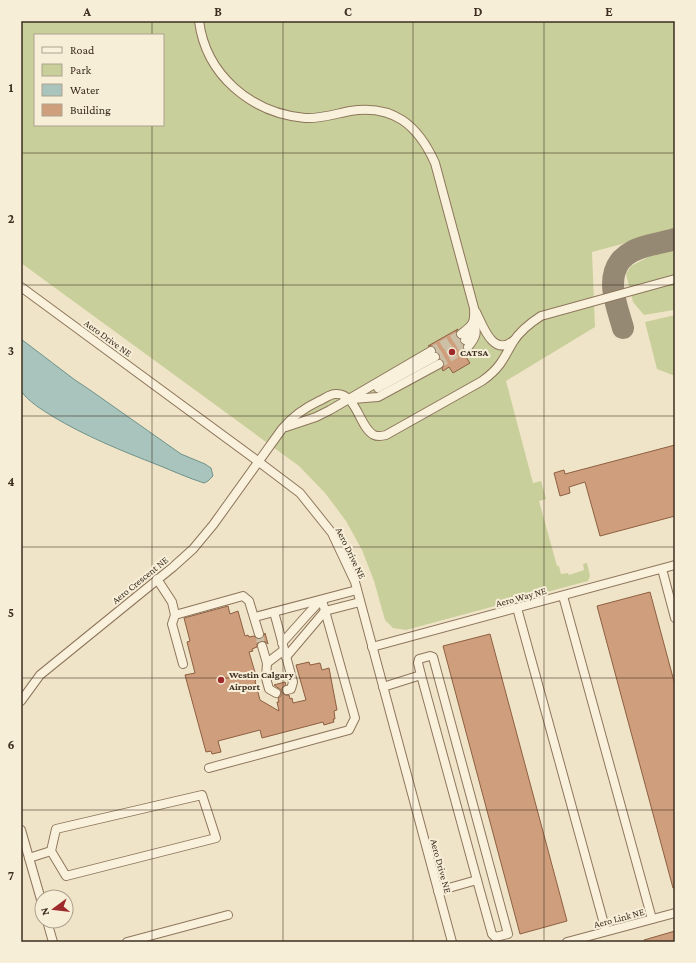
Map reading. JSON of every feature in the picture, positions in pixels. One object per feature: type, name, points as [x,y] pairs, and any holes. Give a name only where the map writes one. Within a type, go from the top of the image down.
[{"type":"street","points":[[199,21],[200,30],[209,54],[223,78],[241,94],[262,107],[283,115],[306,118],[331,116],[350,111],[368,110],[388,113],[404,120],[417,132],[428,147],[435,163],[474,308],[488,336],[502,353],[503,356],[501,364]]},
{"type":"street","points":[[350,400],[366,427],[372,434],[379,436],[386,435],[492,374],[501,364],[514,341],[531,322],[541,316],[675,279]]},
{"type":"street","name":"Aero Drive NE","points":[[21,287],[300,493],[332,533],[355,582],[452,942]]},
{"type":"street","points":[[474,308],[474,320],[477,331],[475,339],[465,340],[474,320]]},
{"type":"street","points":[[494,343],[508,345],[514,341]]},
{"type":"street","points":[[282,429],[289,425],[316,417],[435,357],[378,397],[350,400]]},
{"type":"street","name":"Aero Crescent NE","points":[[21,701],[40,675],[158,580],[193,549],[214,525],[282,429],[290,420],[299,413],[336,393],[350,400]]},
{"type":"street","name":"Aero Way NE","points":[[372,647],[675,565]]},
{"type":"street","points":[[662,569],[675,618]]},
{"type":"street","points":[[158,580],[172,602],[175,615],[172,624],[183,664]]},
{"type":"street","points":[[255,617],[357,590]]},
{"type":"street","points":[[175,615],[243,596],[249,601],[259,634]]},
{"type":"street","points":[[563,596],[652,919]]},
{"type":"street","points":[[209,768],[349,730],[354,718],[322,600]]},
{"type":"street","points":[[284,650],[307,615],[322,600]]},
{"type":"street","points":[[267,664],[325,611],[360,602]]},
{"type":"street","points":[[517,608],[606,931]]},
{"type":"street","points":[[274,612],[293,682],[291,689],[287,690]]},
{"type":"street","points":[[262,646],[267,664],[266,678],[269,689],[276,693]]},
{"type":"street","points":[[430,656],[433,657],[508,934],[495,937],[492,934],[477,880],[418,663],[419,659],[430,656]]},
{"type":"street","points":[[383,687],[421,675]]},
{"type":"street","points":[[202,795],[216,838],[66,876],[52,851],[56,829],[202,795]]},
{"type":"street","points":[[21,830],[38,889]]},
{"type":"street","points":[[29,858],[52,851]]},
{"type":"street","points":[[438,891],[477,880]]},
{"type":"street","name":"Aero Link NE","points":[[567,942],[675,913]]},
{"type":"street","points":[[127,942],[228,915]]},
{"type":"street","points":[[49,929],[53,942]]},
{"type":"green space","points":[[21,21],[675,21],[675,230],[592,252],[595,327],[506,381],[533,483],[541,481],[546,499],[539,501],[557,566],[559,566],[561,574],[568,573],[569,575],[584,570],[583,564],[587,563],[590,576],[588,581],[406,630],[393,628],[385,620],[374,581],[362,550],[346,521],[325,493],[299,466],[21,263]]},
{"type":"green space","points":[[675,249],[675,313],[674,310],[644,315],[633,302],[626,274],[631,266],[654,254]]},
{"type":"green space","points":[[675,315],[675,376],[657,369],[645,322]]},
{"type":"water","points":[[21,339],[75,380],[181,454],[211,468],[213,476],[204,483],[186,477],[91,437],[35,405],[21,391]]},
{"type":"building","name":"CATSA","points":[[458,329],[456,335],[463,345],[463,349],[467,352],[471,351],[473,354],[466,357],[470,363],[453,373],[449,367],[443,371],[444,361],[440,359],[440,354],[436,352],[434,346],[428,346]]},
{"type":"building","points":[[675,445],[675,516],[600,536],[585,482],[569,487],[570,493],[560,496],[554,473],[564,470],[565,474]]},
{"type":"building","points":[[650,592],[675,685],[675,888],[673,888],[597,606]]},
{"type":"building","name":"Westin Calgary Airport","points":[[228,606],[230,614],[238,611],[245,636],[254,636],[260,639],[265,633],[268,644],[264,641],[260,641],[257,644],[257,647],[252,649],[253,651],[249,652],[257,679],[255,681],[260,700],[279,711],[277,702],[279,702],[278,698],[281,696],[281,690],[274,685],[285,682],[286,685],[282,688],[282,692],[285,695],[289,695],[290,699],[292,698],[293,703],[306,700],[296,665],[309,662],[310,665],[320,663],[322,670],[329,668],[337,710],[334,711],[334,722],[324,725],[323,722],[262,738],[260,730],[218,741],[221,752],[212,754],[211,751],[206,752],[185,675],[195,673],[187,642],[190,641],[184,618]]},
{"type":"building","points":[[490,634],[567,921],[520,934],[443,646]]},
{"type":"building","points":[[675,931],[675,942],[644,942],[644,940]]},
{"type":"taxiway","points":[[623,328],[613,285],[616,268],[621,260],[633,251],[675,239]]},
{"type":"tunnel","points":[[431,351],[461,334]]},
{"type":"tunnel","points":[[435,357],[465,340]]},
{"type":"tunnel","points":[[439,364],[468,347]]},
{"type":"tunnel","points":[[259,634],[262,646]]},
{"type":"place","name":"CATSA","points":[[452,352]]},
{"type":"place","name":"Westin Calgary Airport","points":[[221,680]]}]
